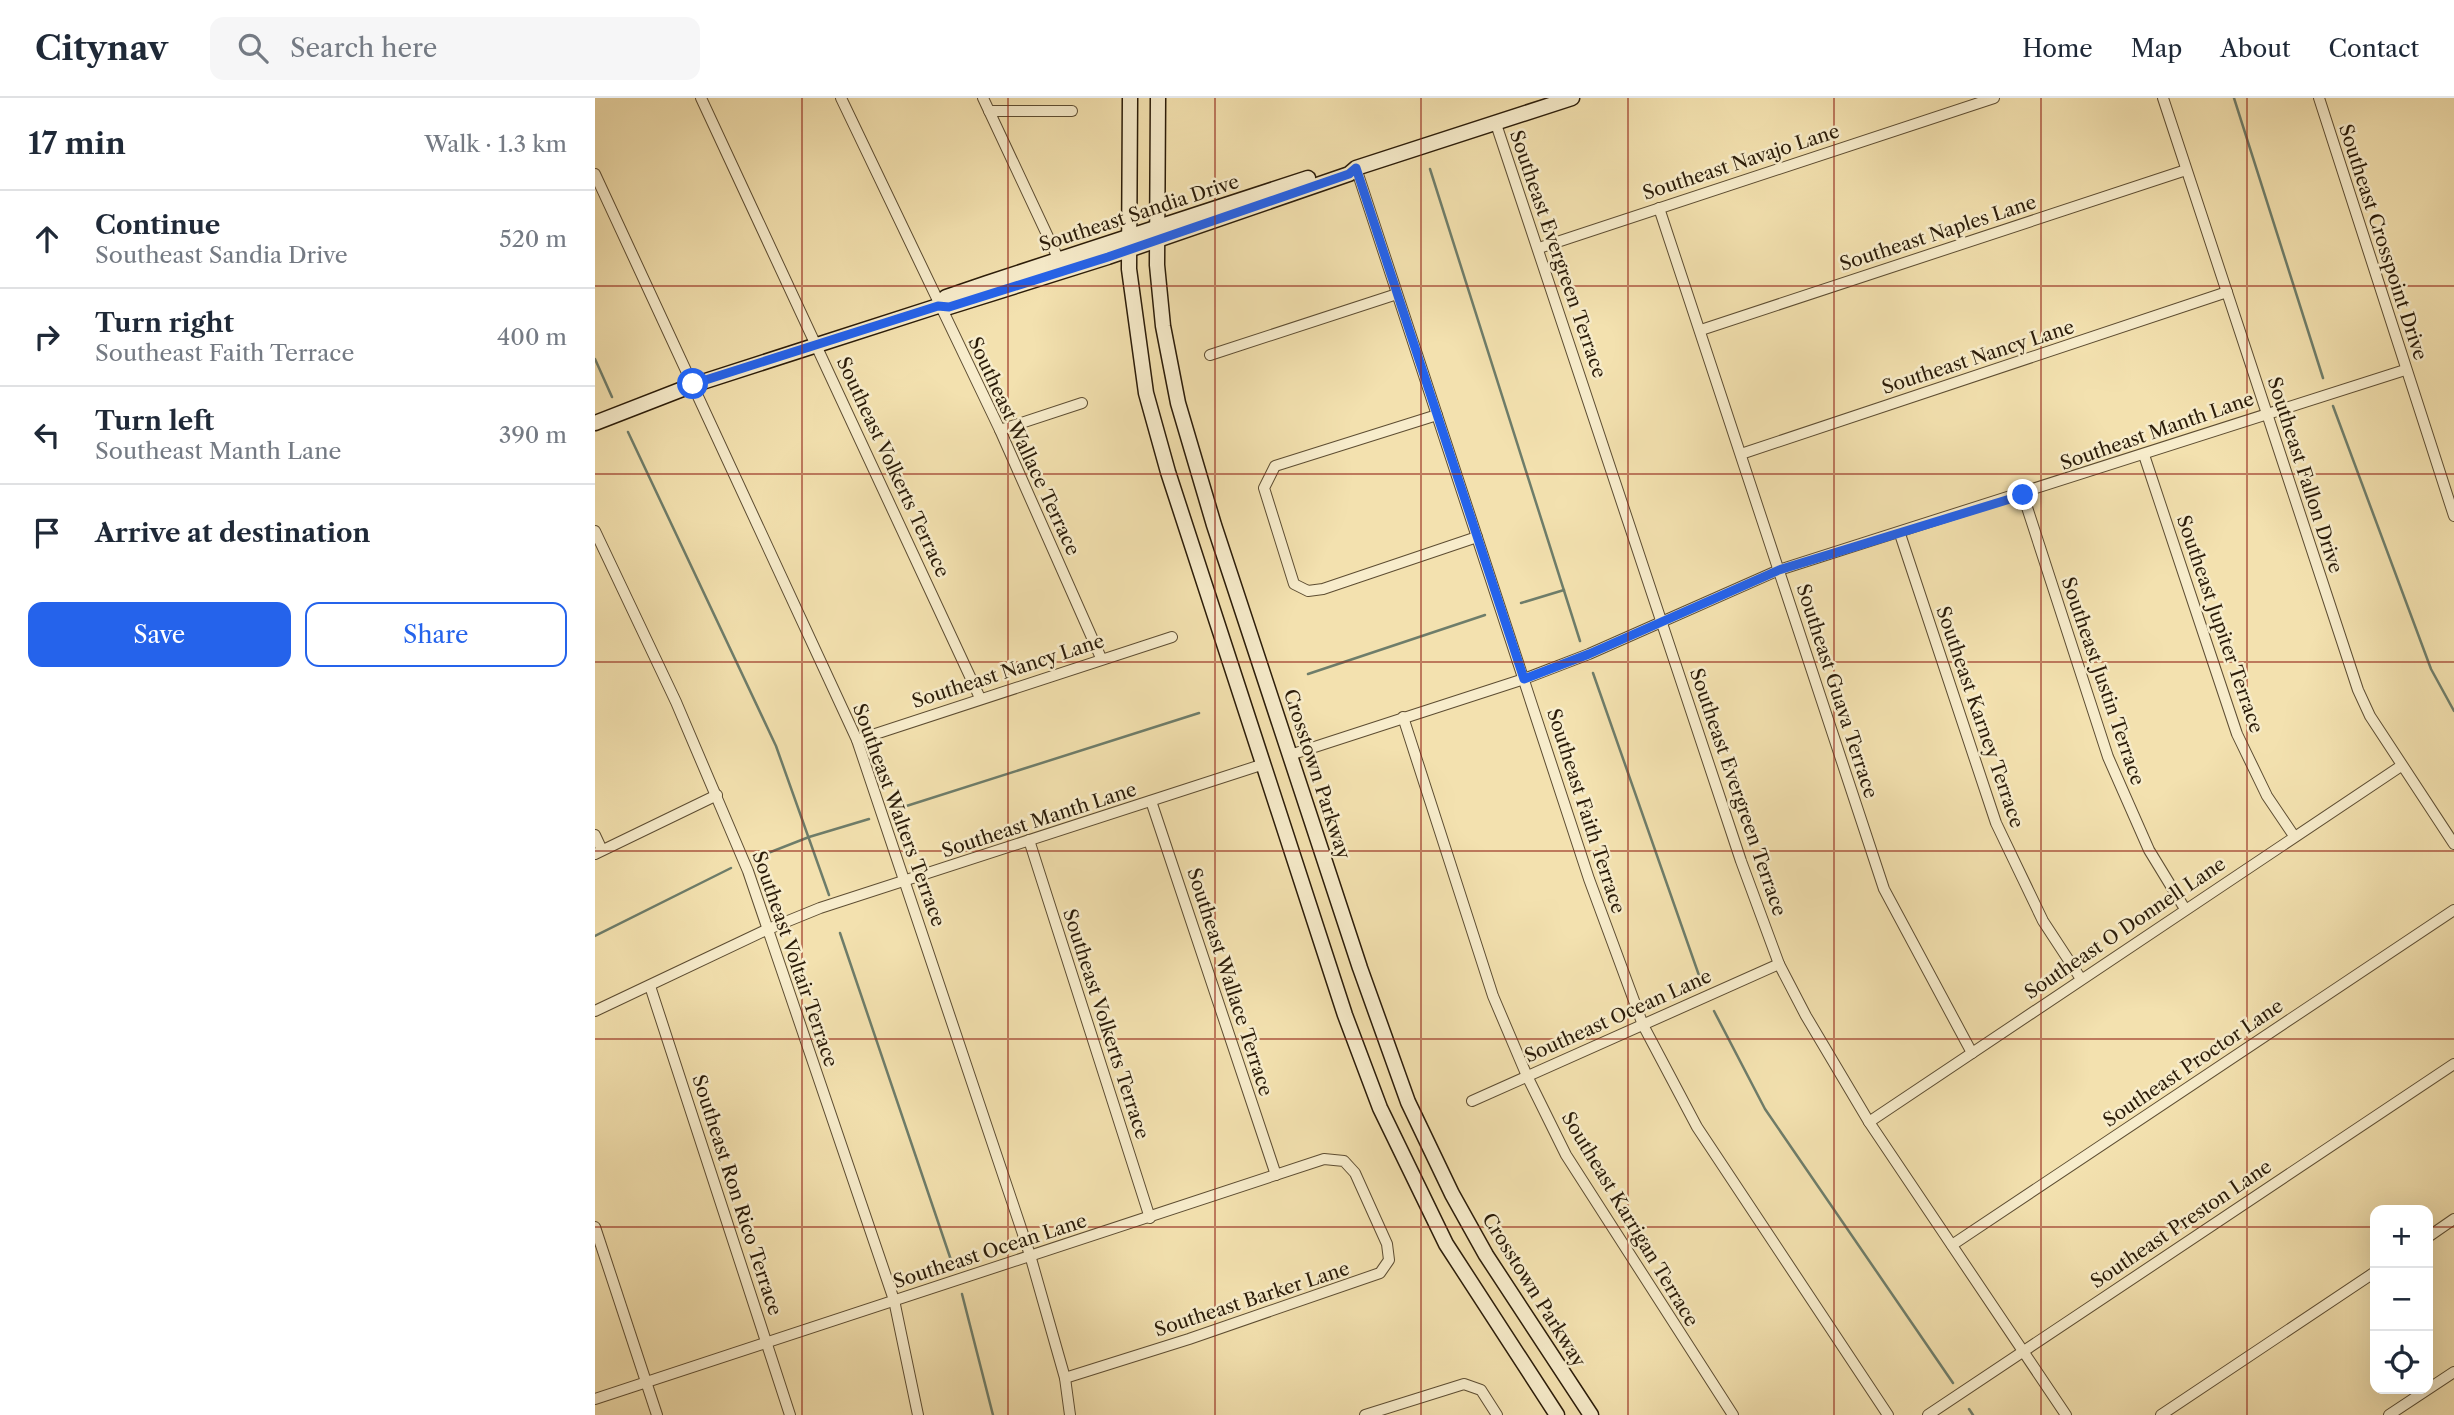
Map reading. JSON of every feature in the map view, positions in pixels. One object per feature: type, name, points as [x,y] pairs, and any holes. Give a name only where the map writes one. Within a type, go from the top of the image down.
[{"type":"main road","points":[[1130,98],[1127,244],[1136,336],[1153,421],[1263,764],[1370,1083],[1418,1191],[1467,1278],[1557,1415]]},
{"type":"main road","name":"Crosstown Parkway","points":[[1158,98],[1156,234],[1163,326],[1185,430],[1360,968],[1408,1102],[1441,1174],[1486,1255],[1591,1415]]},
{"type":"main road","name":"Southeast Sandia Drive","points":[[595,423],[693,384],[938,306],[949,307],[1346,166],[1356,168],[1572,98]]},
{"type":"main road","name":"Southeast Sandia Drive","points":[[938,306],[946,297],[1058,258],[1127,244]]},
{"type":"main road","points":[[1331,968],[1347,962],[1360,968]]},
{"type":"main road","points":[[1547,1399],[1567,1403],[1576,1393]]},
{"type":"street","name":"Southeast Volkerts Terrace","points":[[701,98],[980,698]]},
{"type":"street","name":"Southeast Wallace Terrace","points":[[841,98],[938,306],[1000,430],[1101,658]]},
{"type":"street","points":[[983,98],[1058,258]]},
{"type":"street","name":"Southeast Navajo Lane","points":[[1539,248],[1994,98]]},
{"type":"street","name":"Southeast Fallon Drive","points":[[2163,98],[2358,690],[2370,716],[2454,844]]},
{"type":"street","name":"Southeast Crosspoint Drive","points":[[2319,98],[2454,516]]},
{"type":"street","points":[[989,111],[1072,111]]},
{"type":"street","name":"Southeast Evergreen Terrace","points":[[1496,124],[1741,861],[1779,964],[1806,1016],[1869,1122],[2066,1415]]},
{"type":"street","name":"Southeast Faith Terrace","points":[[1356,168],[1589,879],[1643,1025],[1696,1127],[1888,1415]]},
{"type":"street","name":"Southeast Naples Lane","points":[[1701,330],[2186,170]]},
{"type":"street","name":"Southeast Walters Terrace","points":[[595,174],[857,740],[907,882],[1030,1255],[1065,1378],[1070,1415]]},
{"type":"street","name":"Southeast Guava Terrace","points":[[1658,208],[1701,330],[1884,889],[1972,1053]]},
{"type":"street","name":"Southeast Nancy Lane","points":[[1741,454],[2227,292]]},
{"type":"street","points":[[1210,355],[1397,293]]},
{"type":"street","name":"Southeast Manth Lane","points":[[1290,755],[1524,679],[1589,654],[1779,570],[2023,495],[2267,412],[2405,370]]},
{"type":"street","points":[[1000,430],[1082,403]]},
{"type":"street","points":[[1437,415],[1275,466],[1264,488],[1294,584],[1308,591],[1323,589],[1477,537]]},
{"type":"street","name":"Southeast Jupiter Terrace","points":[[2144,456],[2237,734],[2267,796],[2294,836]]},
{"type":"street","name":"Southeast Justin Terrace","points":[[2023,495],[2108,757],[2149,850],[2185,909]]},
{"type":"street","name":"Southeast Voltair Terrace","points":[[595,531],[717,795],[748,871],[894,1300],[918,1415]]},
{"type":"street","name":"Southeast Karney Terrace","points":[[1900,534],[1996,823],[2043,921],[2081,979]]},
{"type":"street","name":"Southeast Nancy Lane","points":[[857,740],[1101,658],[1172,637]]},
{"type":"street","name":"Southeast Karrigan Terrace","points":[[1403,717],[1493,996],[1527,1076],[1566,1156],[1733,1415]]},
{"type":"street","name":"Southeast Manth Lane","points":[[595,1011],[766,930],[820,908],[907,882],[1263,764]]},
{"type":"street","name":"Southeast O Donnell Lane","points":[[1869,1122],[2402,766]]},
{"type":"street","points":[[595,835],[599,852],[717,795]]},
{"type":"street","name":"Southeast Wallace Terrace","points":[[1151,801],[1276,1175]]},
{"type":"street","name":"Southeast Volkerts Terrace","points":[[1029,840],[1150,1218]]},
{"type":"street","name":"Southeast Proctor Lane","points":[[1952,1245],[2454,910]]},
{"type":"street","name":"Southeast Ocean Lane","points":[[1472,1101],[1779,964]]},
{"type":"street","name":"Southeast Ron Rico Terrace","points":[[650,986],[790,1415]]},
{"type":"street","name":"Southeast Preston Lane","points":[[1928,1415],[2454,1064]]},
{"type":"street","name":"Southeast Ocean Lane","points":[[595,1399],[1325,1159],[1337,1158],[1350,1166],[1370,1208]]},
{"type":"street","name":"Southeast Barker Lane","points":[[1065,1378],[1374,1278],[1385,1268],[1389,1251],[1370,1208]]},
{"type":"street","points":[[2433,1234],[2454,1219]]},
{"type":"street","points":[[595,1227],[657,1415]]},
{"type":"street","points":[[2161,1415],[2370,1275]]},
{"type":"street","points":[[2389,1415],[2454,1372]]},
{"type":"street","points":[[1365,1415],[1464,1384],[1481,1391],[1497,1415]]},
{"type":"waterway","points":[[2234,98],[2323,378]]},
{"type":"waterway","points":[[1430,169],[1580,641]]},
{"type":"waterway","points":[[595,359],[612,397]]},
{"type":"waterway","points":[[2333,406],[2431,669],[2454,711]]},
{"type":"waterway","points":[[628,432],[776,746],[829,895]]},
{"type":"waterway","points":[[1521,603],[1564,590]]},
{"type":"waterway","points":[[1308,674],[1485,615]]},
{"type":"waterway","points":[[1593,673],[1702,984]]},
{"type":"waterway","points":[[897,809],[1199,713]]},
{"type":"waterway","points":[[758,857],[809,837],[869,819]]},
{"type":"waterway","points":[[595,936],[731,868]]},
{"type":"waterway","points":[[840,933],[952,1263]]},
{"type":"waterway","points":[[1714,1011],[1765,1109],[1953,1383]]},
{"type":"waterway","points":[[962,1294],[993,1415]]},
{"type":"waterway","points":[[1969,1409],[1973,1415]]},
{"type":"route","points":[[693,384],[938,306],[949,307],[1108,257],[1349,174],[1356,168],[1524,679],[1589,654],[1779,570],[2023,495]]}]
